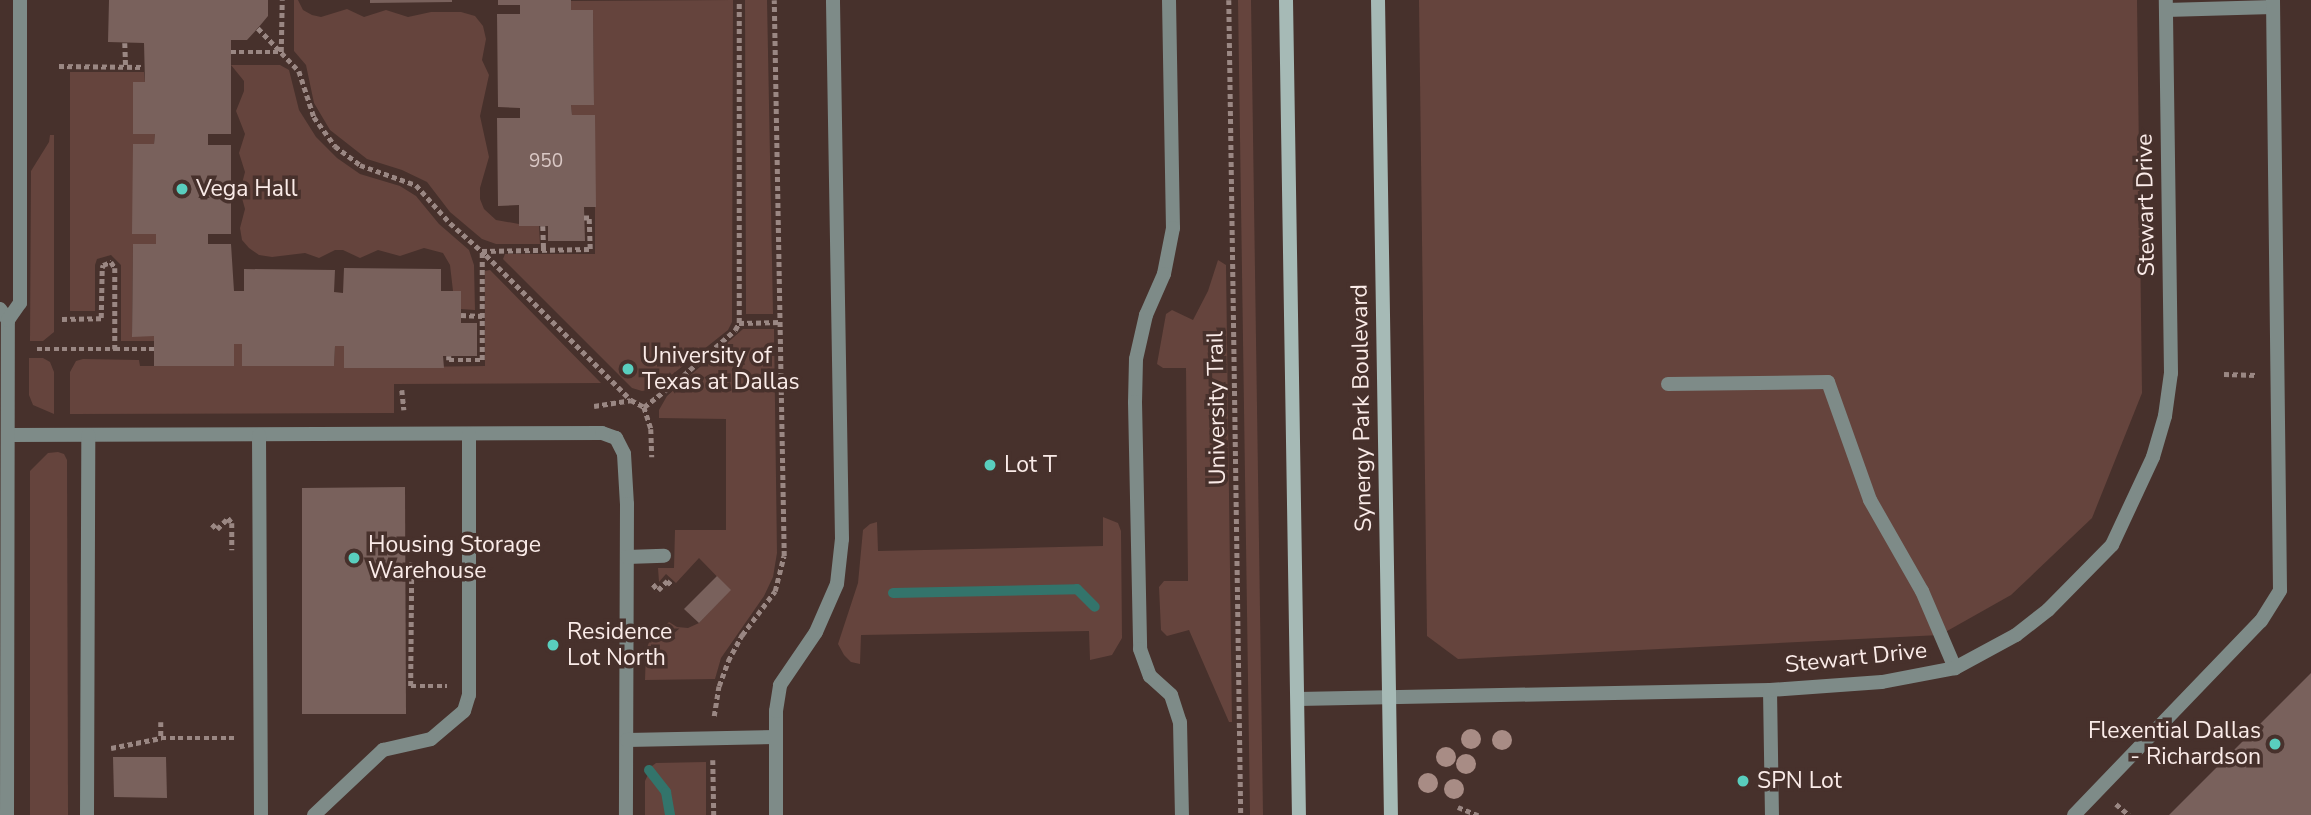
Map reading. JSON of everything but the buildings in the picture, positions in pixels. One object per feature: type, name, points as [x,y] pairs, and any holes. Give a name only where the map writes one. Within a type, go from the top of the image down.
[{"type":"street","points":[[7,815],[8,435],[4,314],[20,303],[20,0]]},
{"type":"street","points":[[776,815],[775,737],[780,685],[817,632],[837,584],[842,539],[832,0]]},
{"type":"street","points":[[1169,0],[1172,228],[1164,274],[1146,315],[1138,348],[1135,402],[1140,649],[1150,676],[1171,695],[1180,722],[1182,815]]},
{"type":"street","points":[[1286,0],[1299,815]]},
{"type":"street","name":"Synergy Park Boulevard","points":[[1378,0],[1391,815]]},
{"type":"street","points":[[2074,815],[2262,621],[2280,590],[2273,3],[2166,5]]},
{"type":"street","name":"Stewart Drive","points":[[1298,699],[1770,690],[1882,682],[1955,668],[2016,635],[2080,581],[2112,545],[2153,457],[2165,416],[2171,373],[2166,5]]},
{"type":"street","points":[[1668,384],[1828,382],[1870,500],[1922,591],[1955,668]]},
{"type":"street","points":[[8,435],[602,433],[615,438],[624,454],[627,557],[626,815]]},
{"type":"street","points":[[314,815],[383,750],[431,738],[464,711],[469,686],[469,434]]},
{"type":"street","points":[[87,815],[88,435]]},
{"type":"street","points":[[259,435],[261,815]]},
{"type":"street","points":[[627,557],[664,556]]},
{"type":"street","points":[[1770,690],[1772,815]]},
{"type":"street","points":[[627,740],[775,737]]},
{"type":"path","points":[[281,52],[282,0]]},
{"type":"path","points":[[258,28],[299,71],[314,117],[335,146],[360,165],[416,185],[450,223],[482,251],[631,400],[643,407],[687,373],[735,330],[739,323],[739,0]]},
{"type":"path","points":[[714,815],[714,739],[719,686],[742,635],[775,591],[784,556],[774,0]]},
{"type":"path","name":"University Trail","points":[[1229,0],[1241,815]]},
{"type":"path","points":[[125,43],[126,67]]},
{"type":"path","points":[[231,52],[281,52]]},
{"type":"path","points":[[59,66],[144,67]]},
{"type":"path","points":[[482,251],[590,249],[589,218],[584,218]]},
{"type":"path","points":[[543,226],[544,250]]},
{"type":"path","points":[[449,356],[449,360],[482,360],[482,251]]},
{"type":"path","points":[[62,319],[101,318],[102,268],[103,264],[111,262],[115,268],[115,348]]},
{"type":"path","points":[[461,315],[481,316]]},
{"type":"path","points":[[739,323],[780,321]]},
{"type":"path","points":[[37,349],[154,349]]},
{"type":"path","points":[[412,562],[408,629],[411,686],[469,686]]},
{"type":"path","points":[[652,576],[653,586],[658,590],[667,581],[673,586]]},
{"type":"path","points":[[161,722],[161,738]]},
{"type":"path","points":[[87,747],[122,748],[161,738],[260,738]]},
{"type":"path","points":[[1458,807],[1478,815]]},
{"type":"shaded area","points":[[294,0],[298,0],[303,10],[321,17],[347,9],[364,17],[386,10],[408,17],[431,12],[461,12],[475,16],[483,26],[486,39],[482,60],[489,75],[480,116],[489,157],[480,188],[480,199],[484,209],[496,220],[520,226],[539,226],[540,244],[496,244],[482,239],[450,212],[427,182],[402,170],[367,159],[330,130],[314,103],[306,65],[294,51]]},
{"type":"shaded area","points":[[733,0],[732,322],[728,330],[654,389],[642,391],[632,388],[503,259],[505,254],[595,254],[595,115],[572,115],[571,105],[594,104],[593,10],[571,10],[571,1]]},
{"type":"shaded area","points":[[745,0],[767,0],[773,314],[746,314]]},
{"type":"shaded area","points":[[1238,0],[1251,0],[1263,815],[1250,815]]},
{"type":"shaded area","points":[[1419,0],[2137,0],[2142,393],[2092,518],[2011,595],[1940,635],[1458,659],[1427,636]]},
{"type":"shaded area","points":[[231,65],[280,65],[289,70],[299,110],[316,137],[337,158],[360,174],[400,186],[416,196],[439,224],[469,250],[474,265],[475,310],[461,309],[461,292],[453,291],[450,265],[443,253],[424,248],[400,256],[378,250],[360,258],[343,250],[335,250],[319,258],[305,253],[272,257],[259,255],[249,248],[242,240],[240,228],[245,209],[240,191],[245,172],[239,153],[245,134],[236,111],[244,91],[244,81]]},
{"type":"shaded area","points":[[70,72],[144,72],[145,82],[133,83],[133,134],[155,134],[132,234],[156,234],[156,244],[133,245],[132,336],[154,336],[154,341],[121,341],[121,265],[111,255],[97,259],[95,265],[95,311],[70,311]]},
{"type":"shaded area","points":[[50,135],[54,135],[54,332],[43,341],[30,341],[31,171],[49,142]]},
{"type":"shaded area","points":[[1218,260],[1226,265],[1232,722],[1229,722],[1189,630],[1167,636],[1161,630],[1159,587],[1164,581],[1188,581],[1186,368],[1163,368],[1157,364],[1166,314],[1172,310],[1193,320],[1208,291]]},
{"type":"shaded area","points":[[490,270],[601,383],[394,384],[394,413],[70,414],[70,372],[76,361],[83,359],[139,360],[140,366],[234,366],[234,344],[242,344],[242,366],[334,366],[335,346],[344,346],[345,368],[485,366],[485,271]]},
{"type":"shaded area","points":[[743,329],[774,329],[777,553],[773,577],[764,596],[721,658],[715,679],[645,680],[646,650],[650,640],[669,622],[677,627],[688,628],[699,623],[730,590],[699,558],[676,583],[666,574],[659,582],[658,568],[674,568],[675,530],[726,530],[726,419],[659,418],[659,410],[667,396]]},
{"type":"shaded area","points":[[29,358],[43,358],[50,362],[54,372],[54,414],[33,405],[29,395]]},
{"type":"shaded area","points":[[48,453],[64,454],[67,460],[68,815],[30,815],[30,471]]},
{"type":"shaded area","points":[[1103,517],[1118,523],[1121,531],[1122,638],[1112,655],[1090,660],[1089,631],[861,635],[860,664],[851,662],[838,644],[858,583],[863,530],[870,524],[877,522],[878,551],[1103,546]]},
{"type":"shaded area","points":[[706,762],[706,815],[645,815],[645,781],[652,766],[656,763]]},
{"type":"waterway","points":[[893,593],[1077,589],[1095,607]]},
{"type":"waterway","points":[[649,770],[666,792],[670,815]]},
{"type":"place","name":"Vega Hall","points":[[182,189]]},
{"type":"place","name":"University of Texas at Dallas","points":[[628,369]]},
{"type":"place","name":"Lot T","points":[[990,465]]},
{"type":"place","name":"Housing Storage Warehouse","points":[[354,558]]},
{"type":"place","name":"Residence Lot North","points":[[553,645]]},
{"type":"place","name":"Flexential Dallas - Richardson","points":[[2275,744]]},
{"type":"place","name":"SPN Lot","points":[[1743,781]]}]
